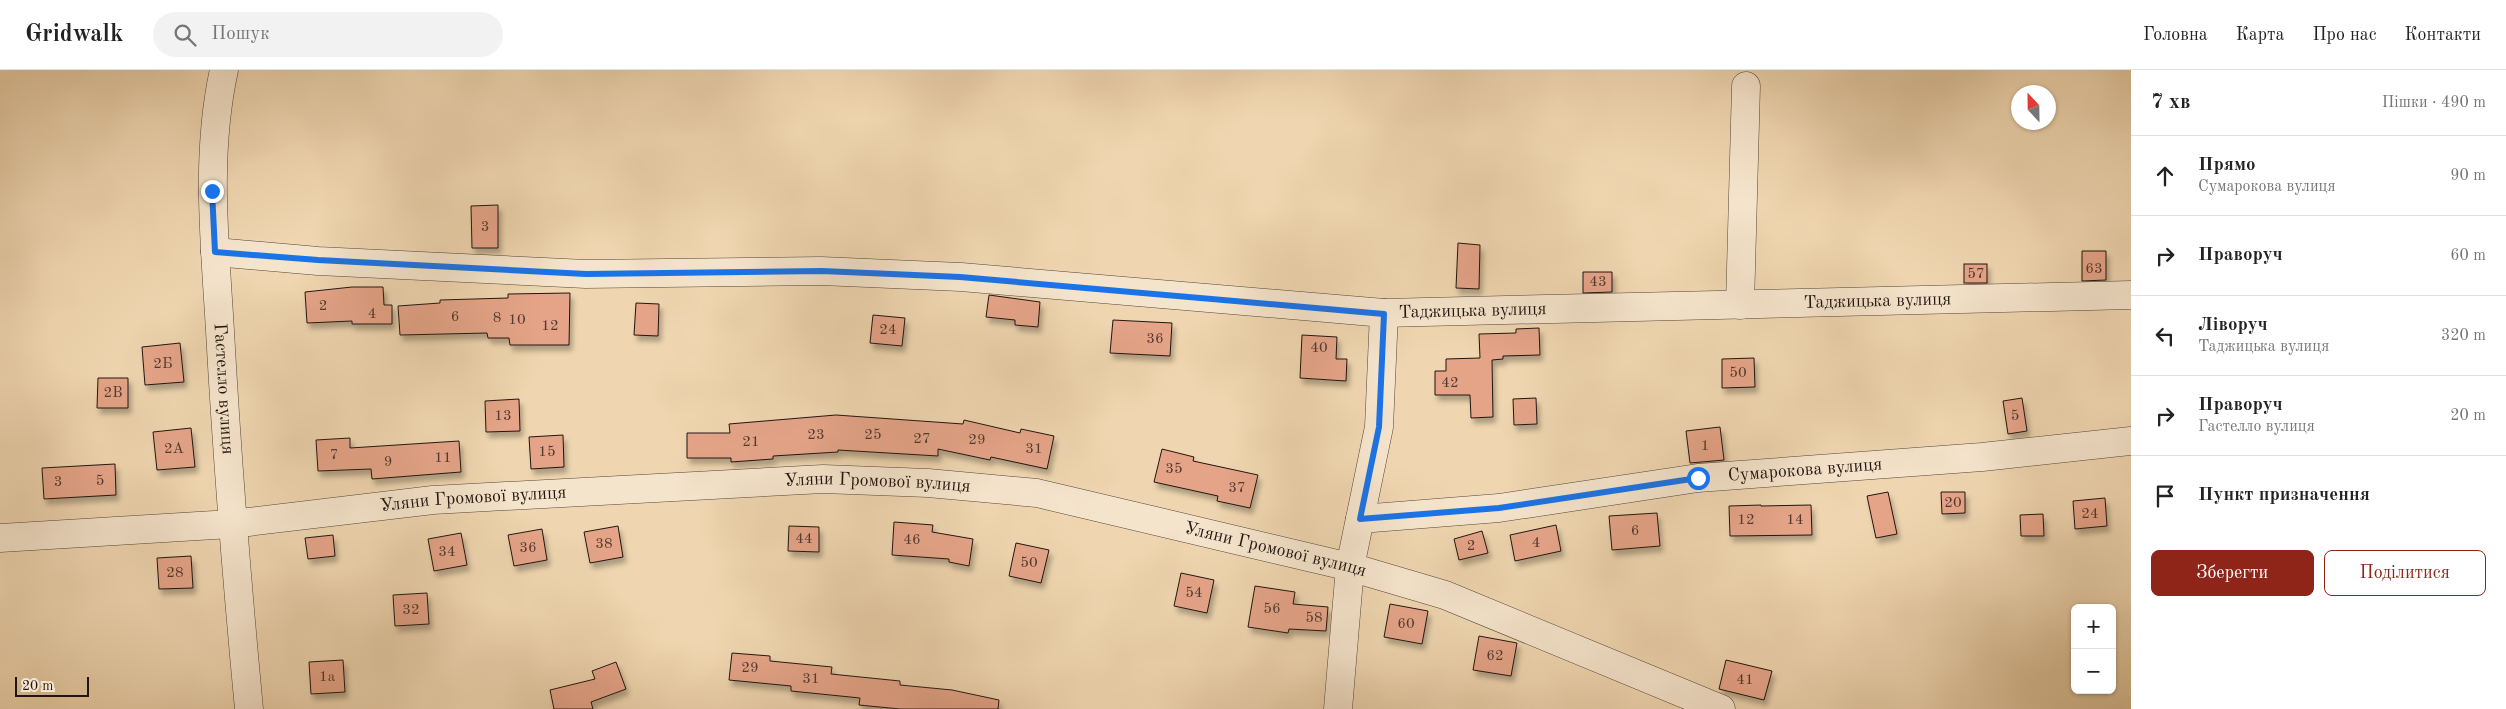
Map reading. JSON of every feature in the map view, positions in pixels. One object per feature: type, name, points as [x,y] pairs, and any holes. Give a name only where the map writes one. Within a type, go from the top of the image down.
[{"type":"street","name":"Гастелло вулиця","points":[[224,70],[214,132],[212,191],[231,524],[249,709]]},
{"type":"street","points":[[1740,305],[1746,86]]},
{"type":"street","name":"Таджицька вулиця","points":[[215,252],[328,261],[586,274],[822,271],[960,277],[1384,314],[2131,295]]},
{"type":"street","points":[[1338,709],[1350,567],[1379,427],[1384,314]]},
{"type":"street","name":"Сумарокова вулиця","points":[[1360,519],[1499,508],[1698,478],[1982,457],[2131,441]]},
{"type":"street","name":"Уляни Громової вулиця","points":[[0,538],[231,524],[432,500],[823,478],[928,483],[1037,493],[1350,567],[1445,595],[1721,709]]},
{"type":"building","points":[[498,205],[498,248],[472,248],[471,206]]},
{"type":"building","points":[[1458,243],[1480,245],[1479,289],[1456,288]]},
{"type":"building","points":[[2082,251],[2106,251],[2106,280],[2082,281]]},
{"type":"building","points":[[1964,264],[1987,264],[1987,283],[1964,283]]},
{"type":"building","points":[[1583,272],[1612,272],[1612,292],[1583,293]]},
{"type":"building","points":[[352,287],[383,287],[384,305],[392,305],[392,324],[352,324],[352,321],[307,323],[305,292]]},
{"type":"building","points":[[570,293],[569,345],[510,345],[509,338],[488,338],[487,333],[400,335],[398,306],[440,303],[440,300],[508,298],[508,294]]},
{"type":"building","points":[[989,295],[1040,302],[1038,327],[1015,325],[1015,320],[986,317]]},
{"type":"building","points":[[636,303],[659,304],[658,336],[634,335]]},
{"type":"building","points":[[873,315],[905,318],[902,346],[870,343]]},
{"type":"building","points":[[1113,320],[1172,323],[1170,356],[1110,353]]},
{"type":"building","points":[[1539,328],[1540,355],[1503,356],[1503,359],[1492,360],[1493,417],[1471,418],[1470,395],[1435,395],[1435,371],[1446,371],[1446,359],[1480,358],[1479,334],[1516,333],[1516,329]]},
{"type":"building","points":[[1302,335],[1337,337],[1336,359],[1347,359],[1346,381],[1300,378]]},
{"type":"building","points":[[180,343],[184,382],[145,385],[142,347]]},
{"type":"building","points":[[1754,358],[1755,387],[1722,388],[1722,359]]},
{"type":"building","points":[[98,378],[128,378],[128,408],[97,408]]},
{"type":"building","points":[[1536,398],[1537,424],[1514,425],[1513,399]]},
{"type":"building","points":[[2022,398],[2027,431],[2008,434],[2003,401]]},
{"type":"building","points":[[519,399],[520,431],[486,432],[485,401]]},
{"type":"building","points":[[836,415],[963,424],[964,420],[1020,433],[1021,429],[1054,436],[1047,469],[991,457],[990,460],[938,449],[938,456],[838,450],[838,452],[773,456],[773,459],[731,462],[731,458],[687,458],[687,433],[730,433],[729,424]]},
{"type":"building","points":[[1720,427],[1724,460],[1690,463],[1686,431]]},
{"type":"building","points":[[191,428],[195,467],[157,470],[153,432]]},
{"type":"building","points":[[563,435],[564,467],[531,469],[529,437]]},
{"type":"building","points":[[350,438],[350,448],[459,441],[461,472],[372,479],[371,469],[318,471],[316,440]]},
{"type":"building","points":[[1162,449],[1194,457],[1193,461],[1258,475],[1250,508],[1217,501],[1218,496],[1154,482]]},
{"type":"building","points":[[115,464],[116,495],[44,499],[42,468]]},
{"type":"building","points":[[1888,492],[1897,534],[1876,538],[1867,496]]},
{"type":"building","points":[[1941,492],[1965,492],[1965,513],[1942,514]]},
{"type":"building","points":[[2105,498],[2107,526],[2075,529],[2073,501]]},
{"type":"building","points":[[1811,505],[1812,535],[1730,536],[1729,506]]},
{"type":"building","points":[[1657,513],[1660,546],[1612,550],[1609,516]]},
{"type":"building","points":[[2043,514],[2044,536],[2021,536],[2020,515]]},
{"type":"building","points":[[894,522],[933,525],[932,532],[973,539],[969,566],[949,562],[949,559],[892,555]]},
{"type":"building","points":[[1556,525],[1561,551],[1515,561],[1510,535]]},
{"type":"building","points":[[618,526],[623,557],[590,563],[584,532]]},
{"type":"building","points":[[789,526],[819,527],[819,552],[788,551]]},
{"type":"building","points":[[542,529],[547,560],[514,566],[508,535]]},
{"type":"building","points":[[1482,531],[1488,553],[1459,560],[1454,539]]},
{"type":"building","points":[[461,533],[467,565],[434,571],[428,539]]},
{"type":"building","points":[[333,535],[335,556],[308,559],[305,538]]},
{"type":"building","points":[[1016,543],[1049,550],[1041,583],[1009,576]]},
{"type":"building","points":[[191,556],[193,588],[159,589],[157,558]]},
{"type":"building","points":[[1181,573],[1214,580],[1207,613],[1174,606]]},
{"type":"building","points":[[1255,586],[1295,592],[1293,604],[1328,607],[1326,631],[1289,629],[1288,633],[1248,627]]},
{"type":"building","points":[[427,593],[429,624],[395,626],[393,595]]},
{"type":"building","points":[[1390,604],[1428,611],[1422,644],[1384,637]]},
{"type":"building","points":[[1479,636],[1517,643],[1511,676],[1473,670]]},
{"type":"building","points":[[732,653],[770,656],[770,661],[832,667],[831,674],[900,681],[900,685],[952,690],[999,700],[998,709],[900,709],[859,705],[860,698],[791,691],[791,686],[729,680]]},
{"type":"building","points":[[343,660],[345,692],[311,694],[309,662]]},
{"type":"building","points":[[1726,660],[1772,671],[1764,700],[1719,689]]},
{"type":"building","points":[[616,662],[626,689],[591,702],[593,709],[554,709],[550,690],[595,679],[592,671]]},
{"type":"route","points":[[212,191],[215,252],[318,260],[586,274],[822,271],[960,277],[1384,314],[1379,427],[1360,519],[1499,508],[1698,478]]}]
